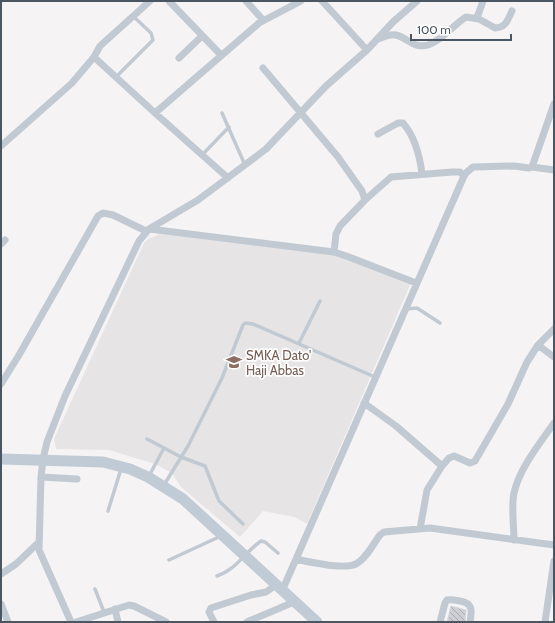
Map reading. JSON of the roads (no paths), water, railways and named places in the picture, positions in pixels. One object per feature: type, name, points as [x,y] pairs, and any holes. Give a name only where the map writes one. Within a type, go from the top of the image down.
[{"type":"street","points":[[1,146],[72,83],[94,57],[100,46],[150,1]]},
{"type":"street","points":[[169,1],[221,55]]},
{"type":"street","points":[[246,1],[264,20]]},
{"type":"street","points":[[155,113],[221,55],[264,20],[301,1]]},
{"type":"street","points":[[322,1],[367,50]]},
{"type":"street","points":[[71,622],[41,556],[39,542],[43,459],[47,442],[65,396],[139,241],[148,230],[198,200],[245,166],[271,144],[326,86],[367,50],[393,22],[416,1]]},
{"type":"street","points":[[477,18],[483,1]]},
{"type":"street","points":[[378,39],[398,35],[417,46],[427,45],[439,39],[464,18],[477,18],[496,28],[499,28],[505,25],[512,11]]},
{"type":"street","points":[[179,58],[202,36]]},
{"type":"street","points":[[94,57],[228,178]]},
{"type":"street","points":[[263,68],[338,157],[362,191],[365,200]]},
{"type":"street","points":[[532,167],[554,104]]},
{"type":"street","points":[[378,134],[398,123],[403,123],[409,131],[418,152],[422,174]]},
{"type":"street","points":[[214,622],[209,612],[211,608],[279,588],[296,559],[410,296],[467,172],[474,167],[514,166],[554,170]]},
{"type":"street","points":[[334,252],[336,234],[340,226],[365,200],[391,177],[458,172],[464,176]]},
{"type":"street","points":[[1,384],[23,349],[98,216],[103,213],[113,215],[148,230],[334,252],[416,283]]},
{"type":"street","points":[[420,529],[427,490],[442,466],[454,456],[470,463],[475,461],[508,404],[527,362],[538,345],[554,329]]},
{"type":"street","points":[[538,345],[554,357]]},
{"type":"street","points":[[364,403],[396,426],[442,466]]},
{"type":"street","points":[[514,540],[514,494],[516,484],[520,474],[554,423]]},
{"type":"street","points":[[1,459],[43,459],[103,462],[122,466],[148,476],[183,499],[317,622]]},
{"type":"street","points":[[41,477],[77,479]]},
{"type":"street","points":[[296,559],[327,565],[352,565],[362,560],[380,535],[384,532],[430,528],[554,546]]},
{"type":"street","points":[[1,574],[16,564],[39,542]]},
{"type":"street","points":[[546,622],[554,562]]},
{"type":"street","points":[[440,622],[445,603],[450,599],[469,604],[471,610],[470,622]]},
{"type":"street","points":[[247,622],[294,602]]},
{"type":"street","points":[[1,604],[8,622]]},
{"type":"street","points":[[76,622],[126,605],[134,606],[166,622]]},
{"type":"street","points":[[115,609],[118,622]]},
{"type":"lane","points":[[116,77],[153,40],[151,33],[133,16]]},
{"type":"lane","points":[[222,114],[245,166]]},
{"type":"lane","points":[[202,155],[229,127]]},
{"type":"lane","points":[[410,296],[417,308],[440,322]]},
{"type":"lane","points":[[299,344],[320,300]]},
{"type":"lane","points":[[405,309],[417,308]]},
{"type":"lane","points":[[164,486],[188,446],[222,378],[243,325],[248,323],[253,324],[376,377]]},
{"type":"lane","points":[[147,439],[181,457],[205,466],[219,500],[243,524]]},
{"type":"lane","points":[[148,476],[164,448]]},
{"type":"lane","points":[[108,511],[122,466]]},
{"type":"lane","points":[[169,560],[222,535]]},
{"type":"lane","points":[[217,576],[228,571],[245,557],[261,540],[266,542],[278,553]]},
{"type":"lane","points":[[95,589],[104,612]]},
{"type":"place","name":"SMKA Dato' Haji Abbas","points":[[234,362]]}]
